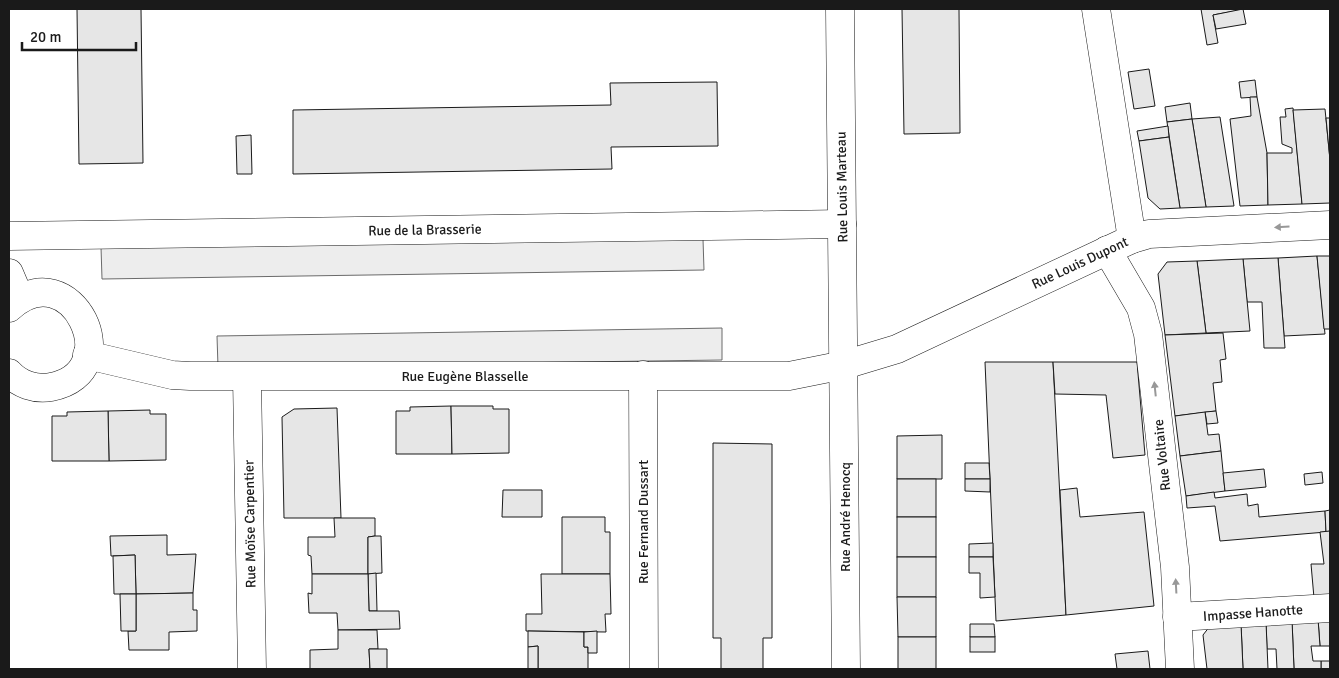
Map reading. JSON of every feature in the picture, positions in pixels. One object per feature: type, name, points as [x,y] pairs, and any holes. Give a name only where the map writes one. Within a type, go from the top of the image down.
[{"type":"street","name":"Rue Louis Marteau","points":[[840,9],[844,365]]},
{"type":"street","points":[[1096,9],[1132,239]]},
{"type":"street","name":"Rue de la Brasserie","points":[[9,236],[842,224]]},
{"type":"street","name":"Rue Louis Dupont","points":[[844,365],[904,345],[1107,250],[1149,234],[1330,225]]},
{"type":"street","name":"Rue Voltaire","points":[[1107,250],[1141,308],[1148,334],[1175,568],[1180,669]]},
{"type":"street","points":[[9,273],[14,304],[43,294],[58,297],[72,305],[83,316],[89,331],[87,355],[75,374],[55,386],[32,386],[9,373]]},
{"type":"street","name":"Rue Eugène Blasselle","points":[[87,355],[172,375],[247,378],[643,375],[789,376],[844,365]]},
{"type":"street","name":"Rue André Henocq","points":[[844,365],[846,669]]},
{"type":"street","name":"Rue Fernand Dussart","points":[[643,375],[644,669]]},
{"type":"street","name":"Rue Moïse Carpentier","points":[[247,378],[252,669]]},
{"type":"street","name":"Impasse Hanotte","points":[[1177,617],[1330,608]]},
{"type":"shaded area","points":[[703,239],[704,270],[102,279],[101,247]]},
{"type":"shaded area","points":[[722,328],[722,360],[218,367],[217,336]]},
{"type":"building","points":[[77,9],[141,9],[143,163],[79,164]]},
{"type":"building","points":[[902,9],[959,9],[960,133],[904,134]]},
{"type":"building","points":[[1201,9],[1246,9],[1213,15],[1218,43],[1207,45]]},
{"type":"building","points":[[1243,9],[1246,24],[1216,29],[1213,15]]},
{"type":"building","points":[[1149,69],[1155,106],[1134,109],[1128,72]]},
{"type":"building","points":[[1255,80],[1257,97],[1241,98],[1239,82]]},
{"type":"building","points":[[717,82],[718,146],[611,147],[612,169],[293,174],[293,110],[611,105],[610,83]]},
{"type":"building","points":[[1250,97],[1257,97],[1267,153],[1268,205],[1240,206],[1230,119],[1251,116]]},
{"type":"building","points":[[1190,103],[1192,119],[1167,122],[1165,107]]},
{"type":"building","points":[[1293,108],[1302,204],[1268,205],[1267,153],[1292,153],[1292,148],[1282,144],[1280,117],[1286,117],[1285,109]]},
{"type":"building","points":[[1325,109],[1330,160],[1330,203],[1302,204],[1293,110]]},
{"type":"building","points":[[1220,117],[1234,206],[1206,207],[1192,119]]},
{"type":"building","points":[[1326,118],[1330,118],[1330,160]]},
{"type":"building","points":[[1192,119],[1206,207],[1180,208],[1167,122]]},
{"type":"building","points":[[1168,126],[1169,137],[1139,141],[1137,131]]},
{"type":"building","points":[[251,135],[252,174],[237,174],[236,136]]},
{"type":"building","points":[[1169,137],[1180,208],[1160,209],[1148,198],[1139,141]]},
{"type":"building","points":[[1317,256],[1325,334],[1284,336],[1278,258]]},
{"type":"building","points":[[1317,256],[1330,256],[1330,329],[1324,329]]},
{"type":"building","points":[[1278,258],[1285,348],[1264,348],[1262,302],[1247,302],[1243,259]]},
{"type":"building","points":[[1243,259],[1250,331],[1206,333],[1197,261]]},
{"type":"building","points":[[1197,261],[1206,333],[1165,335],[1158,274],[1167,262]]},
{"type":"building","points":[[1223,333],[1226,359],[1220,360],[1222,382],[1213,383],[1216,411],[1175,416],[1165,335]]},
{"type":"building","points":[[985,362],[1053,362],[1066,615],[996,621]]},
{"type":"building","points":[[1053,362],[1137,362],[1145,455],[1113,458],[1106,395],[1055,394]]},
{"type":"building","points":[[451,406],[452,454],[396,454],[396,411],[410,411],[410,407]]},
{"type":"building","points":[[451,406],[493,406],[493,409],[509,409],[509,453],[452,454]]},
{"type":"building","points":[[337,408],[341,518],[284,518],[282,417],[294,409]]},
{"type":"building","points":[[150,410],[150,414],[166,414],[166,460],[109,461],[108,411]]},
{"type":"building","points":[[108,411],[109,461],[52,461],[52,416],[67,416],[67,412]]},
{"type":"building","points":[[1216,411],[1218,423],[1207,424],[1205,412]]},
{"type":"building","points":[[1205,412],[1208,435],[1219,434],[1221,451],[1180,456],[1175,416]]},
{"type":"building","points":[[942,435],[942,479],[897,479],[897,436]]},
{"type":"building","points":[[713,443],[772,444],[772,638],[763,638],[763,669],[721,669],[721,638],[713,638]]},
{"type":"building","points":[[1221,451],[1225,491],[1186,496],[1180,456]]},
{"type":"building","points":[[965,463],[989,463],[990,479],[965,479]]},
{"type":"building","points":[[1264,469],[1266,487],[1225,491],[1223,473]]},
{"type":"building","points":[[1322,472],[1323,483],[1305,485],[1304,474]]},
{"type":"building","points":[[897,479],[936,479],[936,517],[897,517]]},
{"type":"building","points":[[965,479],[990,479],[990,492],[965,491]]},
{"type":"building","points":[[1077,488],[1080,517],[1144,512],[1154,606],[1066,615],[1060,490]]},
{"type":"building","points":[[503,490],[542,490],[542,517],[502,517]]},
{"type":"building","points":[[1214,492],[1215,498],[1247,494],[1248,506],[1258,504],[1259,517],[1325,511],[1326,532],[1220,541],[1215,506],[1187,508],[1186,496]]},
{"type":"building","points":[[1330,510],[1330,531],[1326,532],[1325,511]]},
{"type":"building","points":[[562,517],[605,517],[605,532],[610,532],[610,574],[562,574]]},
{"type":"building","points":[[897,517],[936,517],[936,557],[897,557]]},
{"type":"building","points":[[334,518],[375,518],[375,536],[368,537],[368,574],[312,574],[311,556],[308,555],[308,537],[335,537]]},
{"type":"building","points":[[1330,531],[1330,597],[1314,598],[1311,564],[1324,564],[1320,532]]},
{"type":"building","points":[[167,535],[167,555],[196,554],[193,593],[136,594],[135,555],[111,556],[110,536]]},
{"type":"building","points":[[381,536],[382,573],[368,574],[368,537]]},
{"type":"building","points":[[993,543],[993,557],[969,557],[969,544]]},
{"type":"building","points":[[135,555],[136,594],[114,594],[113,556]]},
{"type":"building","points":[[897,557],[936,557],[936,597],[897,597]]},
{"type":"building","points":[[969,557],[993,557],[995,597],[980,598],[980,573],[969,573]]},
{"type":"building","points":[[376,573],[377,611],[369,611],[368,574]]},
{"type":"building","points":[[312,574],[368,574],[369,611],[399,611],[400,629],[338,630],[337,613],[309,613],[308,593],[312,594]]},
{"type":"building","points":[[541,574],[610,574],[611,614],[605,614],[606,632],[526,631],[526,614],[542,614]]},
{"type":"building","points":[[193,593],[193,610],[197,610],[197,631],[169,632],[169,650],[129,650],[128,631],[136,631],[136,594]]},
{"type":"building","points":[[120,594],[136,594],[136,631],[121,631]]},
{"type":"building","points":[[897,597],[936,597],[936,637],[898,637]]},
{"type":"building","points":[[1330,618],[1330,646],[1320,646],[1318,619]]},
{"type":"building","points":[[1318,619],[1320,646],[1311,646],[1313,661],[1321,661],[1321,669],[1294,669],[1292,620]]},
{"type":"building","points":[[1292,620],[1294,669],[1277,669],[1276,649],[1267,649],[1266,622]]},
{"type":"building","points":[[1266,622],[1268,669],[1243,669],[1241,624]]},
{"type":"building","points":[[970,624],[994,624],[995,637],[970,637]]},
{"type":"building","points":[[1241,624],[1243,669],[1207,669],[1203,635],[1210,626]]},
{"type":"building","points":[[338,630],[377,630],[378,649],[369,649],[370,669],[310,669],[310,650],[338,649]]},
{"type":"building","points":[[528,631],[584,632],[584,647],[588,647],[588,669],[538,669],[538,646],[528,647]]},
{"type":"building","points":[[597,631],[597,653],[588,653],[588,647],[584,647],[584,632]]},
{"type":"building","points":[[898,637],[936,637],[936,669],[898,669]]},
{"type":"building","points":[[970,637],[995,637],[995,652],[970,652]]},
{"type":"building","points":[[538,646],[538,669],[528,669],[528,647]]},
{"type":"building","points":[[369,649],[387,649],[387,669],[370,669]]},
{"type":"building","points":[[1148,651],[1150,669],[1117,669],[1115,654]]},
{"type":"building","points":[[1321,661],[1330,661],[1330,669],[1321,669]]}]
